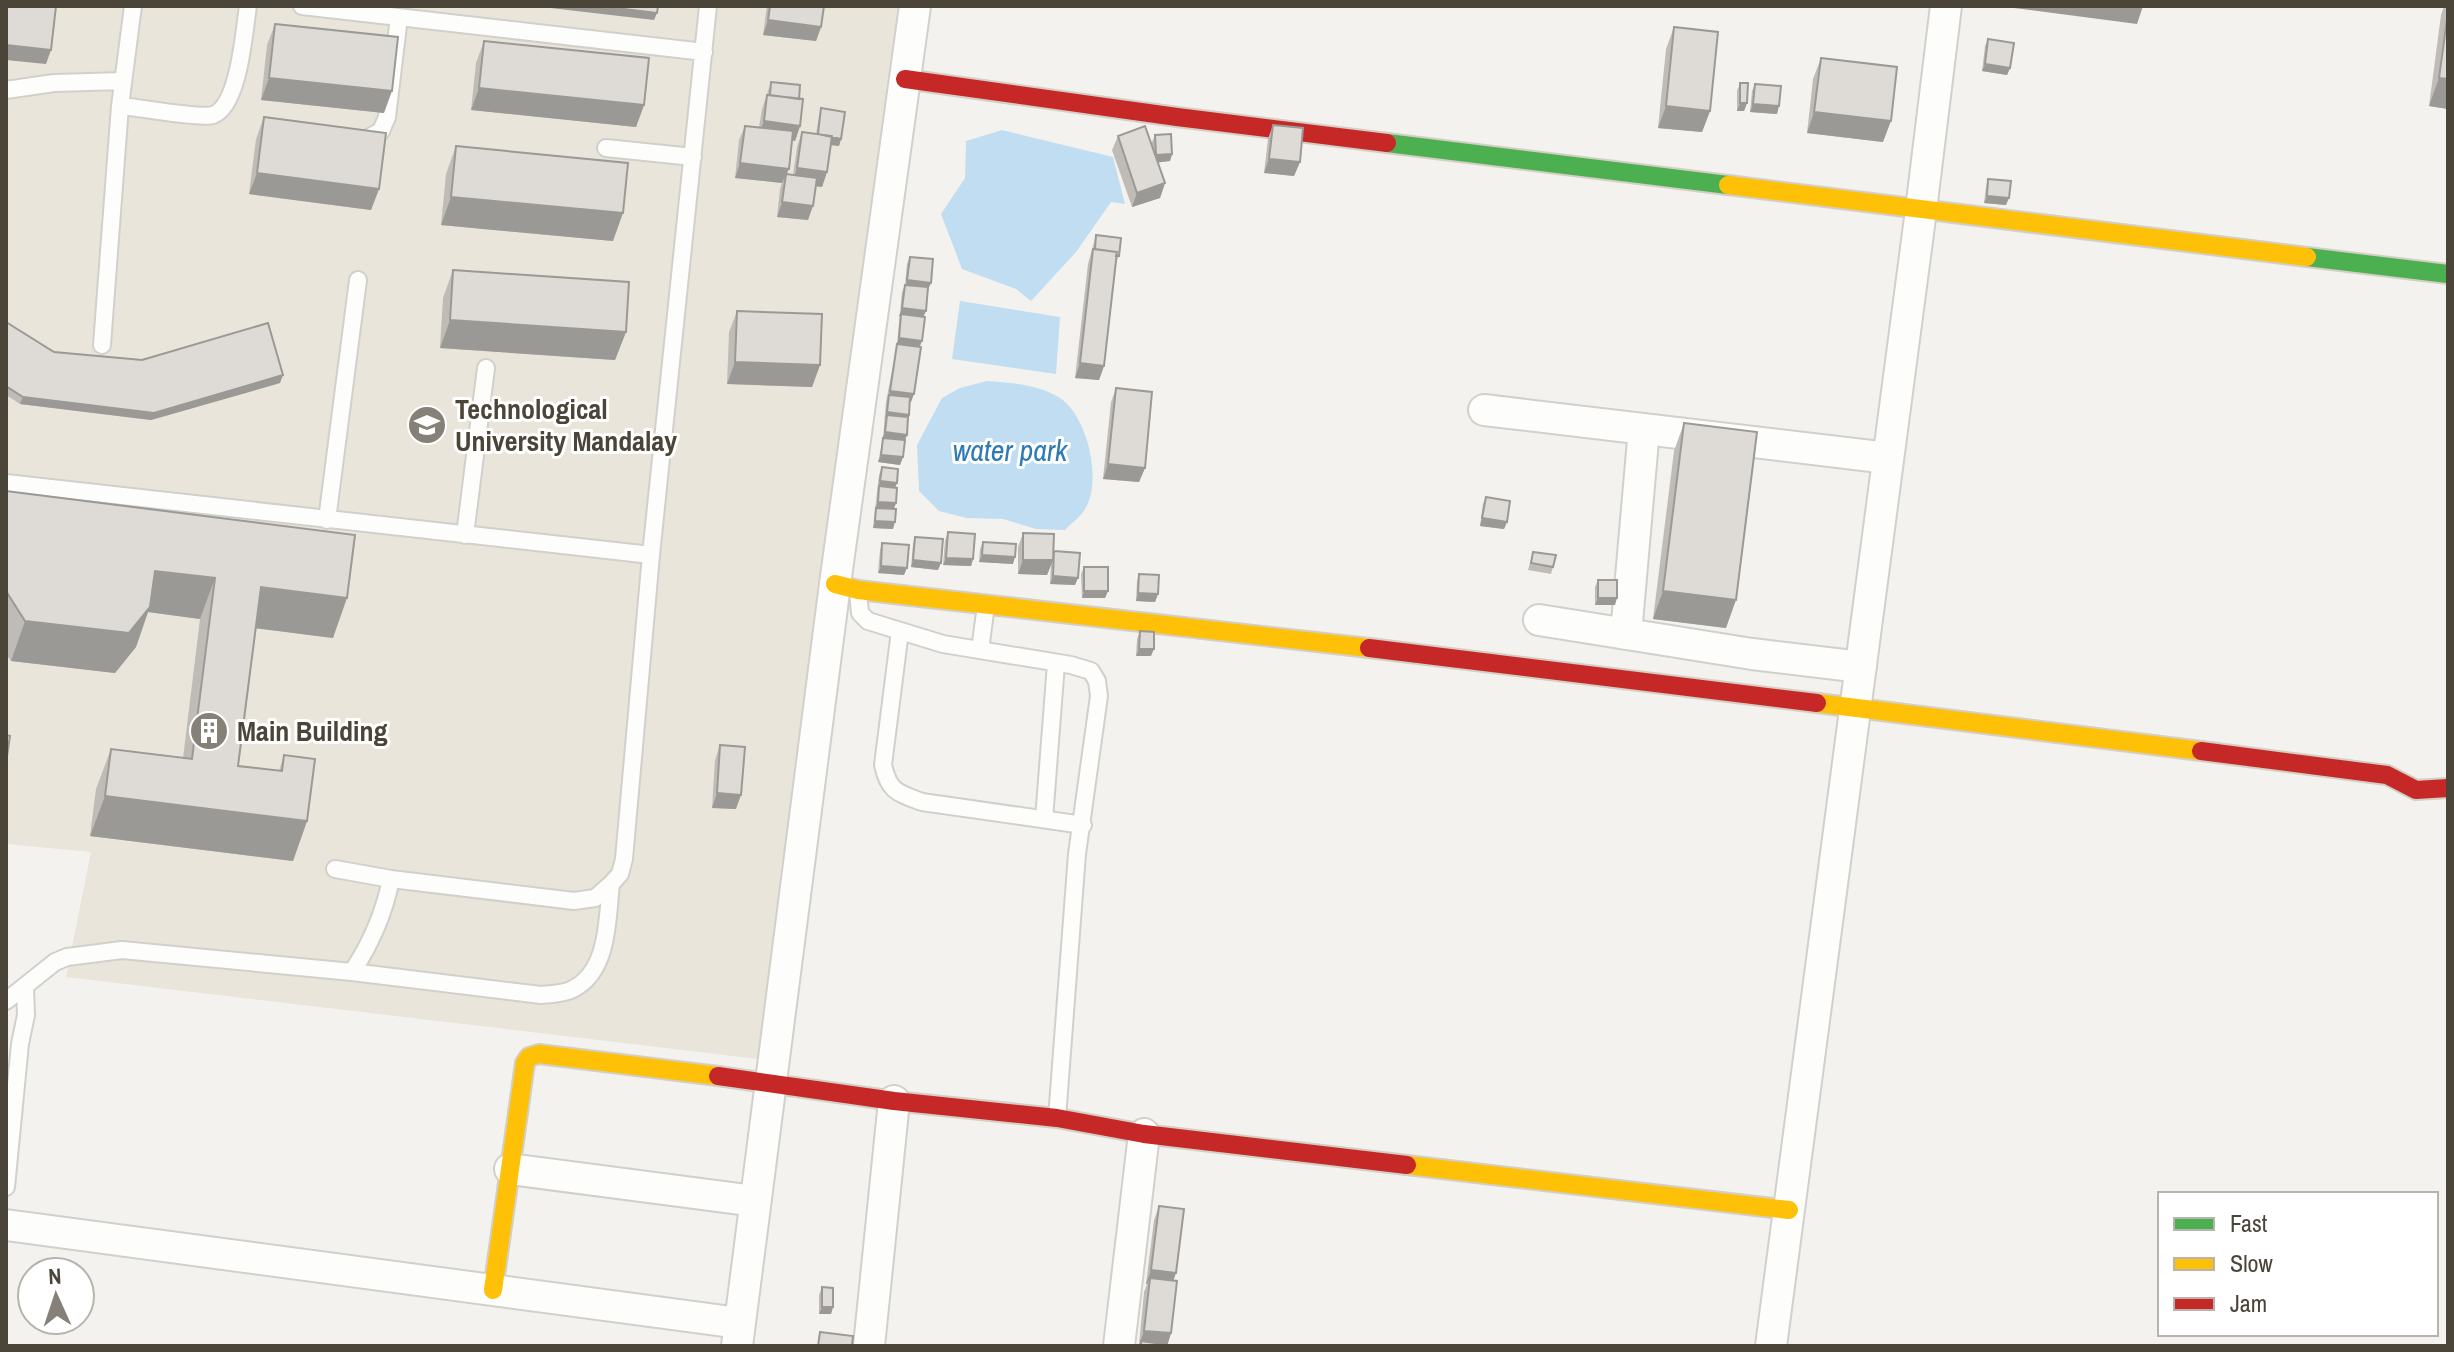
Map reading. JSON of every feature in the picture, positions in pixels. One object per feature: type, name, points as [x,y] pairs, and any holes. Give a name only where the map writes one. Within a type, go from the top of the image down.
[{"type":"street","points":[[6,1225],[493,1290],[738,1335],[807,813],[847,587],[915,6]]},
{"type":"street","points":[[1771,1346],[1946,6]]},
{"type":"street","points":[[905,79],[1177,117],[2448,274]]},
{"type":"street","points":[[1484,410],[1888,458]]},
{"type":"street","points":[[1626,634],[1644,429]]},
{"type":"street","points":[[847,587],[1412,653],[2387,775],[2416,790],[2448,788]]},
{"type":"street","points":[[1539,620],[1752,654],[1861,667]]},
{"type":"street","points":[[493,1290],[525,1063],[529,1057],[539,1054],[770,1082],[894,1101],[1057,1118],[1144,1134],[1789,1210]]},
{"type":"street","points":[[869,1346],[894,1101]]},
{"type":"street","points":[[1119,1346],[1144,1134]]},
{"type":"street","points":[[510,1169],[755,1201]]},
{"type":"lane","points":[[102,345],[120,106],[133,6]]},
{"type":"lane","points":[[120,106],[212,116],[226,106],[235,83],[248,6]]},
{"type":"lane","points":[[302,6],[704,52]]},
{"type":"lane","points":[[335,869],[391,879],[574,901],[595,898],[620,874],[624,859],[651,555],[708,6]]},
{"type":"lane","points":[[350,141],[364,142],[381,131],[387,117],[399,17]]},
{"type":"lane","points":[[6,90],[54,83],[123,81]]},
{"type":"lane","points":[[605,148],[693,157]]},
{"type":"lane","points":[[327,520],[358,280]]},
{"type":"lane","points":[[465,535],[486,368]]},
{"type":"lane","points":[[6,483],[651,555]]},
{"type":"lane","points":[[847,587],[860,613],[868,621],[943,644],[1091,671],[1097,681],[1099,696],[1077,854],[1057,1118]]},
{"type":"lane","points":[[980,650],[986,604]]},
{"type":"lane","points":[[900,631],[883,765],[887,782],[897,792],[922,802],[1083,825]]},
{"type":"lane","points":[[1044,819],[1056,664]]},
{"type":"lane","points":[[352,972],[376,932],[391,879]]},
{"type":"lane","points":[[6,1001],[55,962],[67,957],[122,950],[352,972],[541,995],[572,990],[590,976],[599,960],[611,884]]},
{"type":"lane","points":[[6,1187],[20,1044],[26,1015],[25,988]]},
{"type":"lane","points":[[6,1011],[26,1015]]},
{"type":"shaded area","name":"Technological University Mandalay","points":[[6,6],[902,6],[767,1060],[66,977],[91,852],[6,844]]},
{"type":"water","points":[[1002,130],[1113,157],[1125,204],[1111,202],[1076,252],[1031,301],[1016,289],[962,269],[941,214],[965,178],[966,141]]},
{"type":"water","points":[[960,301],[1060,317],[1056,374],[952,359]]},
{"type":"water","name":"water park","points":[[987,381],[1024,385],[1052,393],[1070,407],[1078,420],[1090,452],[1092,485],[1083,512],[1065,530],[1036,529],[1003,519],[967,518],[939,511],[919,491],[917,445],[942,398],[960,388]]},
{"type":"building","points":[[6,6],[56,6],[51,50],[6,45]]},
{"type":"building","points":[[599,6],[658,6],[657,13]]},
{"type":"building","points":[[770,6],[824,6],[821,27],[768,20]]},
{"type":"building","points":[[2448,12],[2448,79],[2439,78]]},
{"type":"building","points":[[275,24],[398,37],[392,91],[269,78]]},
{"type":"building","points":[[1674,27],[1718,32],[1710,111],[1666,106]]},
{"type":"building","points":[[1988,39],[2014,43],[2010,68],[1985,64]]},
{"type":"building","points":[[484,41],[649,58],[644,105],[479,88]]},
{"type":"building","points":[[1821,58],[1897,67],[1891,121],[1814,112]]},
{"type":"building","points":[[771,82],[800,85],[799,99],[770,95]]},
{"type":"building","points":[[1740,83],[1748,83],[1747,103],[1740,103]]},
{"type":"building","points":[[1755,84],[1781,86],[1779,106],[1753,104]]},
{"type":"building","points":[[767,95],[803,99],[800,126],[764,121]]},
{"type":"building","points":[[821,108],[845,112],[841,139],[818,134]]},
{"type":"building","points":[[264,117],[386,133],[379,189],[257,173]]},
{"type":"building","points":[[1273,125],[1303,128],[1300,162],[1269,159]]},
{"type":"building","points":[[745,126],[793,131],[789,169],[740,163]]},
{"type":"building","points":[[1145,126],[1165,183],[1137,193],[1118,136]]},
{"type":"building","points":[[802,132],[832,136],[827,172],[797,168]]},
{"type":"building","points":[[1171,134],[1172,154],[1156,155],[1155,135]]},
{"type":"building","points":[[456,146],[628,163],[623,213],[451,197]]},
{"type":"building","points":[[786,174],[817,178],[813,206],[782,202]]},
{"type":"building","points":[[1988,179],[2011,181],[2009,198],[1987,196]]},
{"type":"building","points":[[1096,235],[1121,238],[1119,256],[1116,256],[1117,252],[1095,249]]},
{"type":"building","points":[[1093,249],[1117,252],[1104,366],[1080,363]]},
{"type":"building","points":[[910,257],[933,259],[931,283],[907,280]]},
{"type":"building","points":[[453,270],[629,282],[626,332],[450,320]]},
{"type":"building","points":[[905,285],[928,287],[926,311],[902,308]]},
{"type":"building","points":[[737,311],[822,314],[820,365],[735,362]]},
{"type":"building","points":[[901,314],[925,317],[922,341],[899,338]]},
{"type":"building","points":[[6,322],[54,352],[142,360],[268,323],[283,375],[154,413],[23,397],[6,386]]},
{"type":"building","points":[[897,344],[921,347],[914,394],[890,391]]},
{"type":"building","points":[[1116,388],[1152,392],[1145,468],[1108,464]]},
{"type":"building","points":[[889,395],[910,397],[909,415],[887,412]]},
{"type":"building","points":[[887,415],[908,417],[907,435],[885,432]]},
{"type":"building","points":[[1684,423],[1757,432],[1736,600],[1663,591]]},
{"type":"building","points":[[883,438],[905,440],[903,457],[881,455]]},
{"type":"building","points":[[882,467],[898,469],[897,483],[880,481]]},
{"type":"building","points":[[879,486],[897,488],[896,503],[878,502]]},
{"type":"building","points":[[6,491],[355,535],[347,598],[261,587],[238,766],[282,771],[284,755],[315,759],[307,821],[105,796],[111,749],[192,759],[215,578],[155,571],[150,607],[129,633],[25,621],[6,591]]},
{"type":"building","points":[[1486,497],[1510,501],[1507,522],[1482,518]]},
{"type":"building","points":[[876,508],[896,509],[895,522],[875,521]]},
{"type":"building","points":[[948,532],[975,534],[973,559],[946,558]]},
{"type":"building","points":[[1023,533],[1054,534],[1053,560],[1023,560]]},
{"type":"building","points":[[915,537],[943,539],[941,563],[913,560]]},
{"type":"building","points":[[983,542],[1016,544],[1015,557],[982,555]]},
{"type":"building","points":[[882,543],[909,545],[907,568],[881,566]]},
{"type":"building","points":[[1054,551],[1080,553],[1078,578],[1053,576]]},
{"type":"building","points":[[1533,552],[1556,555],[1553,567],[1531,563]]},
{"type":"building","points":[[1084,567],[1108,567],[1108,591],[1084,591]]},
{"type":"building","points":[[1139,574],[1159,575],[1158,594],[1138,593]]},
{"type":"building","points":[[1598,580],[1617,580],[1617,598],[1598,598]]},
{"type":"building","points":[[1140,631],[1154,632],[1154,649],[1139,649]]},
{"type":"building","points":[[6,735],[10,736],[6,763]]},
{"type":"building","points":[[720,745],[745,747],[741,795],[717,793]]},
{"type":"building","points":[[1159,1206],[1184,1209],[1176,1273],[1151,1270]]},
{"type":"building","points":[[1150,1278],[1177,1281],[1171,1333],[1144,1331]]},
{"type":"building","points":[[822,1287],[833,1288],[833,1307],[822,1307]]},
{"type":"building","points":[[820,1332],[853,1336],[852,1346],[818,1346]]},
{"type":"building","points":[[1141,1341],[1163,1344],[1163,1346],[1141,1346]]},
{"type":"traffic: fast","points":[[1387,143],[1728,185]]},
{"type":"traffic: fast","points":[[2307,257],[2448,274]]},
{"type":"traffic: slow","points":[[1728,185],[2307,257]]},
{"type":"traffic: slow","points":[[835,584],[858,590],[1369,648]]},
{"type":"traffic: slow","points":[[1817,703],[2201,751]]},
{"type":"traffic: slow","points":[[493,1290],[525,1063],[529,1057],[539,1054],[718,1076]]},
{"type":"traffic: slow","points":[[1407,1165],[1789,1210]]},
{"type":"traffic: jam","points":[[905,79],[1387,143]]},
{"type":"traffic: jam","points":[[1369,648],[1817,703]]},
{"type":"traffic: jam","points":[[2201,751],[2387,775],[2416,790],[2448,788]]},
{"type":"traffic: jam","points":[[718,1076],[894,1101],[1057,1118],[1144,1134],[1407,1165]]},
{"type":"place","name":"Technological University Mandalay","points":[[427,425]]},
{"type":"place","name":"Main Building","points":[[209,731]]}]
